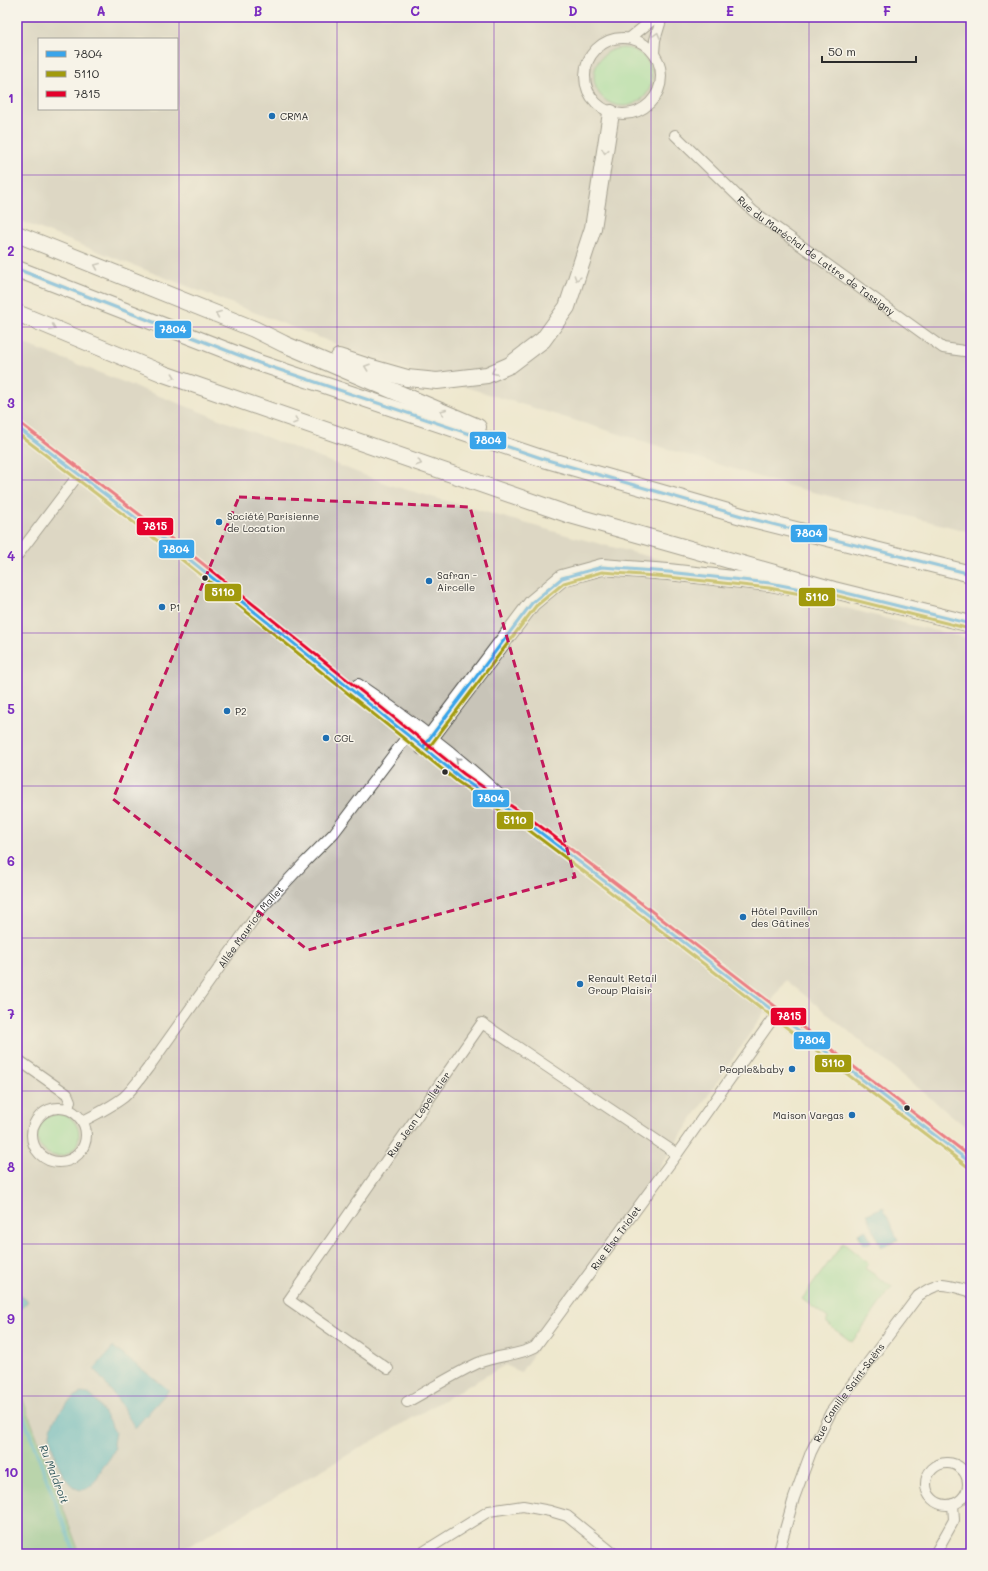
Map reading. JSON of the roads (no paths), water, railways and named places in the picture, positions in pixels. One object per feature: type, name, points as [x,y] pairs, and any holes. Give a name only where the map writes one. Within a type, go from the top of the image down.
[{"type":"highway","points":[[254,329],[286,337],[372,368],[407,378],[437,381],[487,375],[510,365],[543,340],[567,307],[593,228],[611,113]]},
{"type":"highway","points":[[17,234],[254,329],[284,344],[479,428],[544,450],[583,470]]},
{"type":"highway","points":[[17,269],[259,363],[544,459],[752,519],[971,574]]},
{"type":"highway","points":[[17,313],[164,374],[241,402],[560,511],[834,590],[971,624]]},
{"type":"highway","points":[[427,742],[532,603],[562,578],[602,568],[668,572],[770,583],[816,592],[834,590]]},
{"type":"street","points":[[630,38],[656,17]]},
{"type":"street","points":[[654,53],[655,40],[662,17]]},
{"type":"street","points":[[614,38],[630,38],[643,43],[654,53],[660,64],[662,73],[660,87],[655,97],[646,107],[629,114],[611,113],[602,108],[592,98],[584,78],[587,60],[594,50],[603,43],[614,38]]},
{"type":"street","name":"Rue du Maréchal de Lattre de Tassigny","points":[[674,135],[753,211],[943,348],[971,352]]},
{"type":"street","points":[[17,427],[304,650],[408,735],[427,742]]},
{"type":"street","points":[[17,556],[79,474]]},
{"type":"street","points":[[304,650],[398,712],[416,726],[427,742],[461,778],[529,824],[681,939],[776,1014],[971,1163]]},
{"type":"street","name":"Allée Maurice Mallet","points":[[83,1121],[102,1111],[124,1096],[132,1088],[148,1068],[261,909],[334,833],[416,726]]},
{"type":"street","name":"Rue Elsa Triolet","points":[[407,1402],[479,1363],[535,1347],[677,1154],[776,1014]]},
{"type":"street","name":"Rue Jean Lepelletier","points":[[388,1369],[289,1300],[482,1023],[677,1154]]},
{"type":"street","points":[[17,1059],[67,1094],[70,1100],[68,1109]]},
{"type":"street","points":[[51,1108],[68,1109],[83,1121],[86,1138],[85,1145],[79,1154],[73,1159],[65,1162],[54,1162],[42,1158],[31,1140],[31,1131],[35,1121],[42,1113],[51,1108]]},
{"type":"street","name":"Rue Camille Saint-Saëns","points":[[778,1554],[794,1498],[811,1452],[831,1412],[918,1296],[930,1288],[944,1284],[969,1291],[971,1293]]},
{"type":"street","points":[[943,1464],[957,1466],[966,1476],[968,1483],[964,1496],[960,1501],[953,1504],[947,1505],[934,1501],[927,1490],[926,1483],[931,1471],[937,1466],[943,1464]]},
{"type":"street","points":[[935,1554],[954,1520],[953,1504]]},
{"type":"street","points":[[420,1554],[489,1511],[523,1506],[567,1516],[614,1554]]},
{"type":"water","points":[[883,1207],[898,1240],[881,1248],[867,1214]]},
{"type":"water","points":[[866,1230],[871,1242],[863,1245],[858,1233]]},
{"type":"water","points":[[17,1293],[28,1301],[17,1314]]},
{"type":"water","points":[[113,1347],[169,1390],[135,1428],[118,1400],[94,1369]]},
{"type":"water","points":[[81,1393],[89,1394],[97,1401],[115,1432],[113,1444],[115,1447],[93,1484],[89,1488],[79,1490],[72,1486],[60,1469],[50,1440],[50,1433],[51,1427],[57,1415],[66,1404]]},
{"type":"waterway","name":"Ru Maldroit","points":[[17,1400],[75,1554]]},
{"type":"place","name":"CRMA","points":[[272,116]]},
{"type":"place","name":"Société Parisienne de Location","points":[[219,522]]},
{"type":"place","name":"Safran - Aircelle","points":[[429,581]]},
{"type":"place","name":"P1","points":[[162,607]]},
{"type":"place","name":"P2","points":[[227,711]]},
{"type":"place","name":"CGL","points":[[326,738]]},
{"type":"place","name":"Hôtel Pavillon des Gâtines","points":[[743,917]]},
{"type":"place","name":"Renault Retail Group Plaisir","points":[[580,984]]},
{"type":"place","name":"People&baby","points":[[792,1069]]},
{"type":"place","name":"Maison Vargas","points":[[852,1115]]}]
